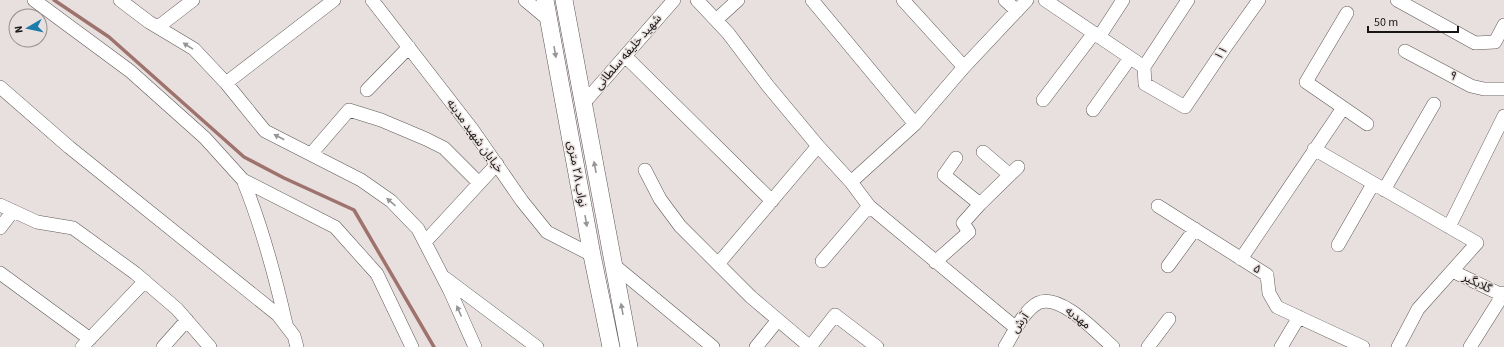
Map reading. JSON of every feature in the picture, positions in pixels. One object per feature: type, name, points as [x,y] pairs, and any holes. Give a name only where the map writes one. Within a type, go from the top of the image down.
[{"type":"main road","name":"نواب ۲۸ متری","points":[[545,0],[592,255],[611,347]]},
{"type":"main road","name":"نواب ۲۸ متری","points":[[564,0],[629,347]]},
{"type":"street","points":[[34,0],[130,71],[205,138],[243,180],[254,206],[273,270],[287,328]]},
{"type":"street","points":[[120,0],[158,27],[194,49],[226,83],[265,130],[320,160],[361,180],[391,201],[418,229],[475,347]]},
{"type":"street","points":[[158,27],[193,0]]},
{"type":"street","points":[[226,83],[334,0]]},
{"type":"street","name":"خیابان شهید مدینه","points":[[372,0],[472,129],[522,201],[547,232],[592,255]]},
{"type":"street","points":[[525,0],[549,20]]},
{"type":"street","name":"شهید خلیفه سلطانی","points":[[583,104],[674,0]]},
{"type":"street","points":[[698,0],[728,33],[768,86],[818,146],[851,182],[869,206],[1016,328]]},
{"type":"street","points":[[716,20],[738,0]]},
{"type":"street","points":[[812,0],[915,124]]},
{"type":"street","points":[[903,0],[964,67]]},
{"type":"street","points":[[1005,0],[1017,11]]},
{"type":"street","points":[[851,182],[915,124],[964,67],[1027,0]]},
{"type":"street","points":[[1043,100],[1123,0]]},
{"type":"street","points":[[1052,2],[1096,35],[1144,67],[1188,0]]},
{"type":"street","name":"۱۱","points":[[1144,67],[1145,84],[1185,107],[1259,0]]},
{"type":"street","points":[[1399,1],[1475,43],[1495,42],[1504,25]]},
{"type":"street","points":[[1347,13],[1306,82],[1367,124]]},
{"type":"street","points":[[367,90],[409,47]]},
{"type":"street","name":"۹","points":[[1405,51],[1471,86],[1484,89],[1504,90]]},
{"type":"street","points":[[625,56],[772,201]]},
{"type":"street","points":[[1093,110],[1130,58]]},
{"type":"street","points":[[0,87],[69,147],[278,315],[294,336],[297,347]]},
{"type":"street","points":[[1338,245],[1379,187],[1434,104]]},
{"type":"street","points":[[1241,259],[1343,108]]},
{"type":"street","points":[[311,154],[349,110],[381,120],[444,148],[479,183]]},
{"type":"street","points":[[1449,227],[1504,116]]},
{"type":"street","points":[[718,264],[818,146]]},
{"type":"street","points":[[1314,149],[1477,243],[1418,309],[1398,347]]},
{"type":"street","points":[[935,262],[969,232],[963,223],[1014,171],[982,152]]},
{"type":"street","points":[[956,158],[944,175],[980,204]]},
{"type":"street","points":[[425,242],[497,164]]},
{"type":"street","points":[[645,170],[660,199],[680,226],[751,297],[810,347],[835,314],[877,347]]},
{"type":"street","points":[[243,180],[335,227],[377,274],[412,347]]},
{"type":"street","points":[[0,205],[37,222],[73,228],[145,281],[177,309],[210,347]]},
{"type":"street","points":[[822,261],[869,206]]},
{"type":"street","name":"۵","points":[[1158,206],[1267,275],[1269,293],[1277,307],[1299,317],[1344,343],[1362,347]]},
{"type":"street","points":[[0,228],[13,211]]},
{"type":"street","points":[[1168,266],[1195,229]]},
{"type":"street","points":[[615,266],[713,347]]},
{"type":"street","name":"گلابگیر","points":[[1452,271],[1503,294]]},
{"type":"street","points":[[0,273],[86,343],[145,281]]},
{"type":"street","points":[[442,276],[537,347]]},
{"type":"street","points":[[1470,347],[1503,294]]},
{"type":"street","name":"مهدیه","points":[[1039,302],[1053,301],[1072,310],[1113,347]]},
{"type":"street","name":"آرش","points":[[1005,347],[1026,313],[1039,302]]},
{"type":"street","points":[[1281,347],[1299,317]]},
{"type":"street","points":[[1148,347],[1169,319]]},
{"type":"street","points":[[163,347],[187,320]]},
{"type":"street","points":[[756,347],[778,320]]},
{"type":"waterway","points":[[54,0],[109,37],[244,157],[284,178],[354,210],[434,347]]}]
